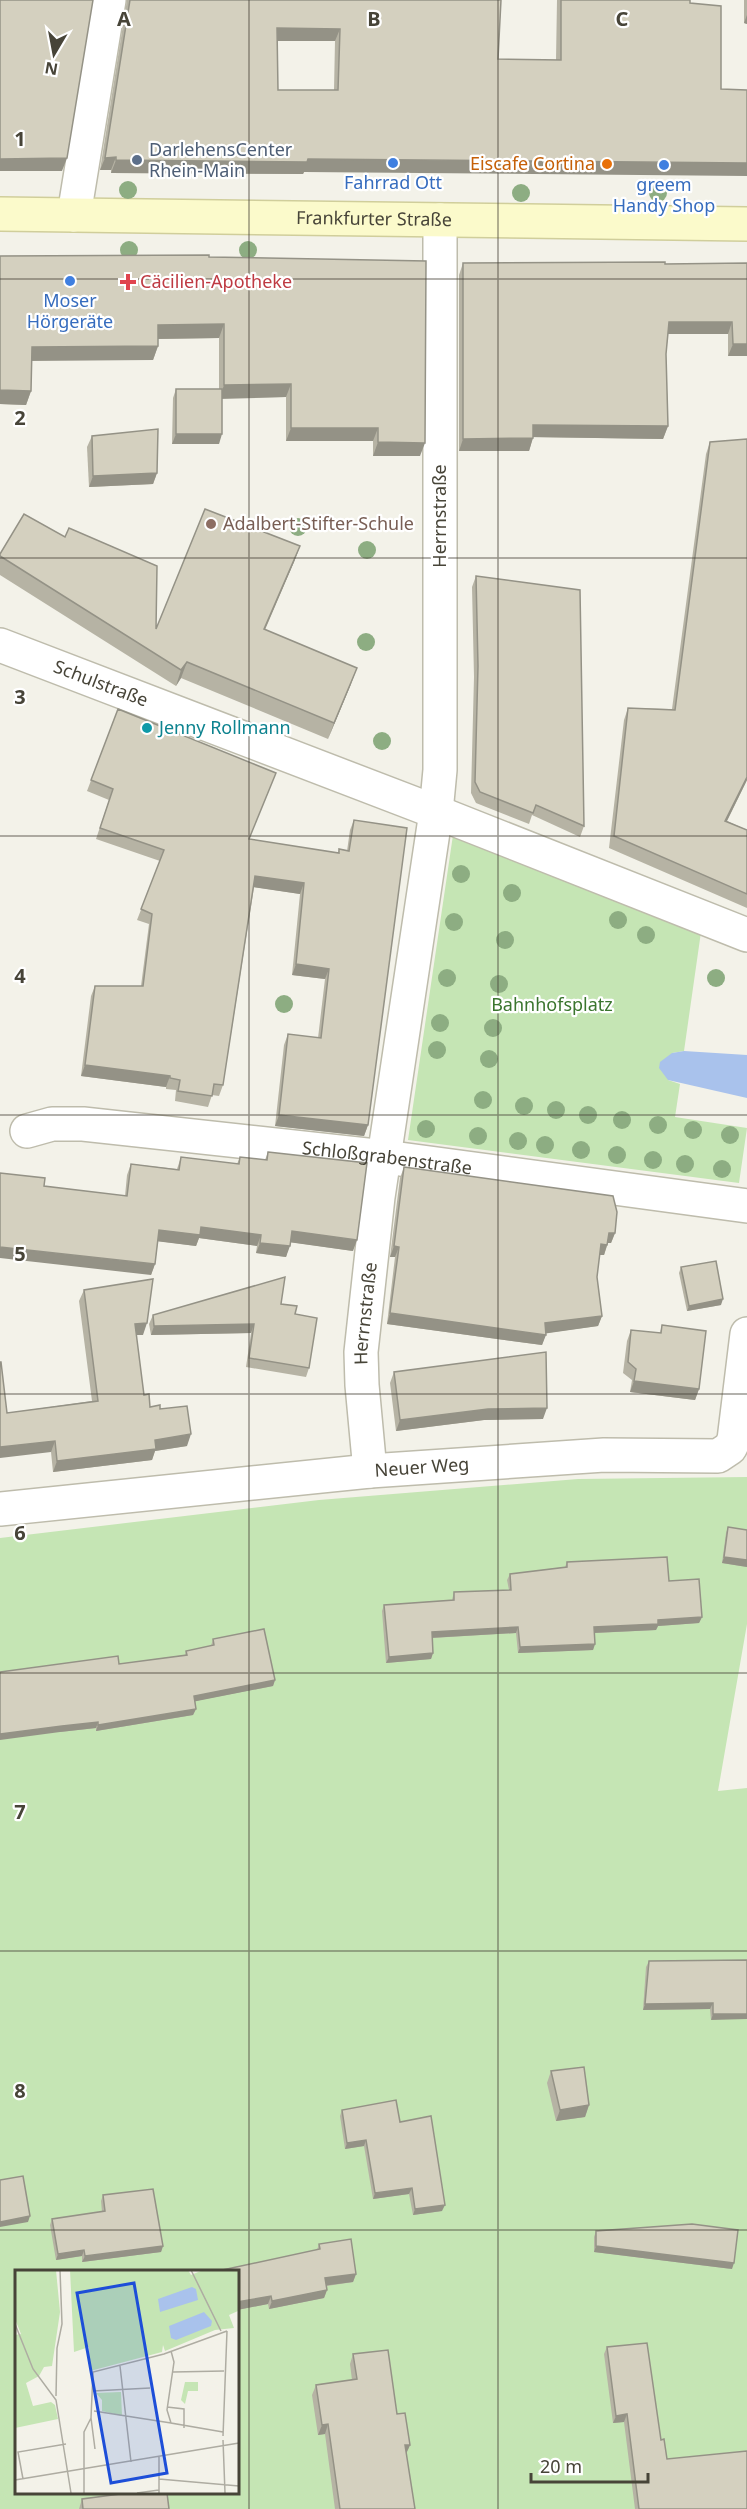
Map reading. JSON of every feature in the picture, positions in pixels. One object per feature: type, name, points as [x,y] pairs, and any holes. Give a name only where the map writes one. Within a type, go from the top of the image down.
[{"type":"street","points":[[74,215],[109,0]]},
{"type":"street","name":"Frankfurter Straße","points":[[0,214],[747,224]]},
{"type":"street","name":"Herrnstraße","points":[[436,812],[440,770],[440,220]]},
{"type":"street","name":"Schulstraße","points":[[0,645],[436,812]]},
{"type":"street","points":[[385,1157],[436,812],[747,935]]},
{"type":"street","name":"Schloßgrabenstraße","points":[[27,1131],[52,1124],[83,1124],[385,1157],[747,1206]]},
{"type":"street","name":"Herrnstraße","points":[[370,1471],[361,1352],[378,1197],[385,1157]]},
{"type":"street","name":"Neuer Weg","points":[[0,1509],[370,1471],[604,1455],[718,1456],[730,1448],[734,1440],[747,1334]]},
{"type":"green space","name":"Bahnhofsplatz","points":[[453,835],[701,932],[684,1051],[672,1053],[668,1080],[680,1084],[675,1117],[747,1128],[739,1183],[408,1140]]},
{"type":"green space","points":[[747,1477],[747,1624],[718,1791],[747,1788],[747,2509],[0,2509],[0,1538],[319,1500],[578,1479]]},
{"type":"water","points":[[684,1051],[747,1055],[747,1098],[668,1080],[659,1068],[660,1062],[672,1053]]},
{"type":"building","points":[[0,0],[93,0],[67,158],[0,159]]},
{"type":"building","points":[[130,0],[501,0],[498,59],[561,60],[561,0],[690,0],[690,3],[721,6],[721,89],[747,90],[747,163],[308,159],[307,162],[105,158]],"holes":[[[277,28],[340,29],[338,90],[278,90]]]},
{"type":"building","points":[[209,255],[209,257],[426,261],[425,443],[378,442],[378,428],[291,428],[291,384],[224,385],[224,324],[158,325],[158,346],[32,347],[31,391],[0,390],[0,256]]},
{"type":"building","points":[[665,262],[665,264],[747,263],[747,344],[733,344],[732,322],[669,322],[666,354],[668,426],[533,425],[533,438],[463,439],[463,263]]},
{"type":"building","points":[[176,389],[222,389],[222,434],[176,434]]},
{"type":"building","points":[[158,429],[157,473],[93,476],[92,436]]},
{"type":"building","points":[[747,439],[747,777],[725,821],[747,830],[747,894],[614,836],[628,708],[675,710],[710,442]]},
{"type":"building","points":[[205,509],[300,546],[264,629],[357,668],[334,723],[187,662],[181,670],[0,556],[24,514],[65,537],[69,528],[157,566],[156,629]]},
{"type":"building","points":[[476,576],[580,590],[584,826],[536,805],[533,813],[480,792],[475,782],[478,666]]},
{"type":"building","points":[[118,709],[276,773],[249,839],[339,853],[339,849],[349,851],[354,820],[407,828],[368,1125],[279,1115],[288,1034],[321,1038],[329,969],[296,964],[304,883],[255,876],[223,1085],[214,1084],[212,1096],[178,1091],[180,1080],[170,1078],[170,1076],[85,1065],[95,986],[143,986],[152,914],[141,909],[164,850],[100,828],[113,789],[91,780]]},
{"type":"building","points":[[268,1152],[367,1163],[357,1240],[292,1231],[290,1246],[260,1243],[261,1235],[201,1227],[200,1235],[159,1230],[155,1264],[0,1247],[0,1173],[45,1178],[44,1186],[127,1196],[131,1164],[179,1170],[181,1157],[239,1164],[240,1157],[267,1160]]},
{"type":"building","points":[[404,1167],[613,1196],[617,1212],[615,1233],[609,1233],[607,1245],[601,1244],[597,1277],[602,1316],[545,1323],[546,1335],[390,1313],[399,1247],[394,1246]]},
{"type":"building","points":[[716,1261],[723,1299],[689,1306],[681,1267]]},
{"type":"building","points":[[285,1277],[281,1304],[297,1306],[295,1314],[317,1318],[309,1368],[249,1358],[254,1324],[154,1326],[153,1315]]},
{"type":"building","points":[[153,1279],[147,1323],[135,1324],[144,1395],[149,1394],[150,1407],[160,1405],[160,1409],[187,1406],[191,1434],[155,1440],[156,1449],[57,1461],[55,1441],[0,1447],[0,1362],[7,1413],[98,1401],[84,1290]]},
{"type":"building","points":[[662,1325],[706,1331],[699,1389],[634,1381],[636,1369],[628,1362],[631,1330],[661,1333]]},
{"type":"building","points":[[546,1352],[547,1408],[488,1409],[400,1420],[394,1372]]},
{"type":"building","points":[[728,1527],[747,1530],[747,1560],[724,1557]]},
{"type":"building","points":[[667,1557],[669,1581],[699,1579],[702,1617],[658,1620],[658,1624],[594,1627],[595,1644],[520,1647],[518,1627],[432,1632],[433,1653],[389,1657],[384,1605],[454,1600],[454,1592],[511,1590],[510,1574],[567,1567],[567,1562]]},
{"type":"building","points":[[264,1629],[275,1680],[194,1696],[196,1709],[98,1725],[98,1722],[0,1734],[0,1672],[118,1656],[119,1664],[187,1655],[186,1651],[214,1645],[213,1639]]},
{"type":"building","points":[[747,1960],[747,2014],[713,2014],[713,2003],[645,2004],[649,1961]]},
{"type":"building","points":[[584,2067],[589,2105],[560,2110],[551,2071]]},
{"type":"building","points":[[396,2100],[400,2122],[431,2116],[445,2205],[415,2209],[412,2188],[375,2193],[366,2140],[347,2143],[342,2110]]},
{"type":"building","points":[[23,2176],[30,2216],[0,2222],[0,2180]]},
{"type":"building","points":[[153,2189],[163,2246],[85,2256],[84,2250],[58,2254],[52,2219],[105,2211],[103,2195]]},
{"type":"building","points":[[692,2224],[738,2230],[734,2263],[596,2246],[596,2231]]},
{"type":"building","points":[[351,2239],[356,2274],[325,2278],[327,2290],[272,2301],[271,2296],[238,2302],[238,2270],[222,2270],[320,2249],[319,2244]]},
{"type":"building","points":[[647,2343],[661,2440],[664,2439],[667,2459],[747,2451],[747,2509],[639,2509],[627,2414],[616,2416],[607,2347]]},
{"type":"building","points":[[388,2350],[397,2414],[405,2413],[410,2445],[405,2445],[415,2509],[340,2509],[328,2424],[322,2425],[316,2385],[357,2379],[353,2354]]},
{"type":"building","points":[[120,2494],[167,2494],[169,2509],[83,2509],[82,2499]]},
{"type":"place","name":"DarlehensCenter Rhein-Main","points":[[137,160]]},
{"type":"place","name":"Fahrrad Ott","points":[[393,163]]},
{"type":"place","name":"Eiscafe Cortina","points":[[607,164]]},
{"type":"place","name":"greem Handy Shop","points":[[664,165]]},
{"type":"place","name":"Moser Hörgeräte","points":[[70,281]]},
{"type":"place","name":"Cäcilien-Apotheke","points":[[128,282]]},
{"type":"place","name":"Adalbert-Stifter-Schule","points":[[211,524]]},
{"type":"place","name":"Jenny Rollmann","points":[[147,728]]}]
